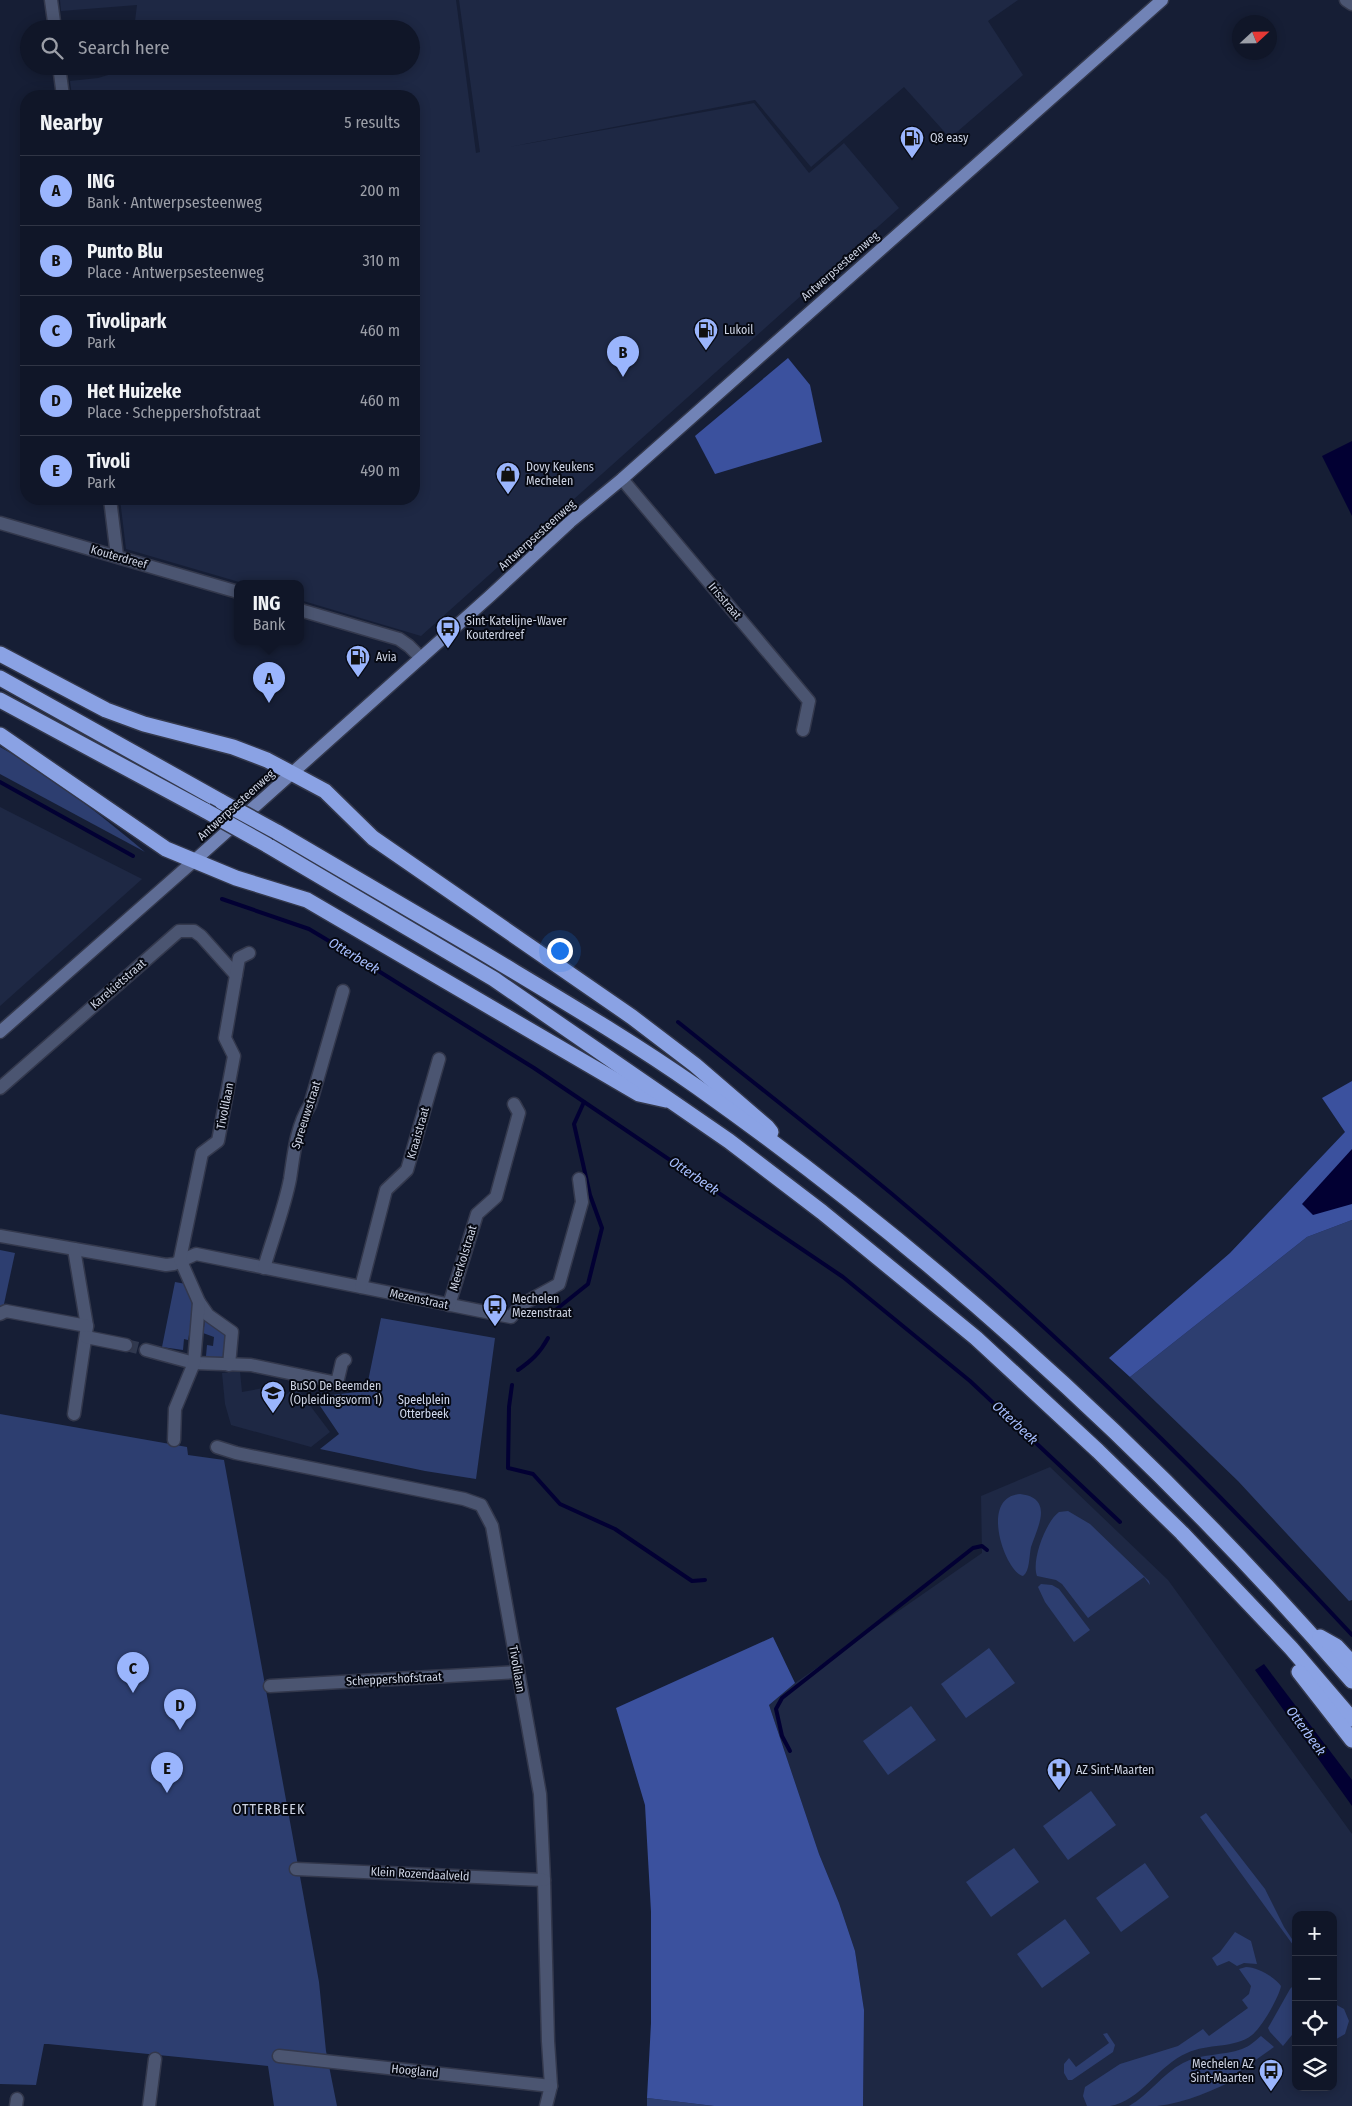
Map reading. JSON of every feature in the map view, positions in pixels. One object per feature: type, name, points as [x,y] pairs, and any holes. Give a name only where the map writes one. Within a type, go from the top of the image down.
[{"type":"highway","points":[[0,654],[106,710],[144,724],[233,747],[294,772],[325,791],[374,838],[632,1017],[695,1065],[767,1127],[781,1148]]},
{"type":"highway","points":[[0,678],[277,832],[587,1014],[694,1086],[781,1148],[963,1293],[1079,1396],[1181,1495],[1308,1630],[1352,1681]]},
{"type":"highway","points":[[0,700],[267,845],[494,979],[729,1141],[822,1212],[976,1338],[1098,1450],[1182,1533],[1291,1648],[1352,1719]]},
{"type":"highway","points":[[0,735],[166,849],[236,878],[307,900],[639,1094],[672,1101]]},
{"type":"highway","points":[[1308,1630],[1336,1646],[1352,1663]]},
{"type":"highway","points":[[1291,1648],[1294,1665],[1352,1740]]},
{"type":"main road","name":"Antwerpsesteenweg","points":[[0,1032],[294,772],[570,522],[622,479],[1162,0]]},
{"type":"street","points":[[51,0],[54,20]]},
{"type":"street","points":[[1346,0],[1352,4]]},
{"type":"street","points":[[60,75],[62,90]]},
{"type":"street","name":"Irisstraat","points":[[622,479],[809,701],[802,730]]},
{"type":"street","points":[[111,505],[116,556]]},
{"type":"street","name":"Kouterdreef","points":[[0,523],[234,591]]},
{"type":"street","points":[[304,611],[398,639],[409,646],[421,658]]},
{"type":"street","name":"Karekietstraat","points":[[0,1088],[180,931],[194,931],[236,975]]},
{"type":"street","name":"Tivolilaan","points":[[180,1259],[202,1153],[218,1141],[234,1056],[225,1038],[239,958],[249,953]]},
{"type":"street","name":"Spreeuwstraat","points":[[264,1268],[290,1179],[291,1162],[303,1116],[310,1105],[343,991]]},
{"type":"street","name":"Kraaistraat","points":[[361,1287],[386,1190],[407,1170],[439,1059]]},
{"type":"street","name":"Meerkolstraat","points":[[449,1305],[477,1214],[496,1196],[519,1113],[514,1104]]},
{"type":"street","name":"Mezenstraat","points":[[74,1249],[166,1265],[174,1264],[180,1259],[196,1254],[511,1317],[521,1305],[559,1284],[582,1202],[579,1179]]},
{"type":"street","points":[[0,1236],[74,1249],[87,1332],[74,1414]]},
{"type":"street","points":[[180,1259],[199,1302],[208,1315],[232,1332],[229,1365]]},
{"type":"street","points":[[174,1440],[175,1409],[194,1363],[199,1302]]},
{"type":"street","points":[[0,1314],[6,1311],[87,1332],[126,1345]]},
{"type":"street","points":[[146,1350],[194,1363],[251,1365],[337,1383],[342,1362],[345,1360]]},
{"type":"street","name":"Tivolilaan","points":[[217,1447],[236,1453],[464,1499],[481,1505],[492,1526],[540,1794],[551,2086],[546,2106]]},
{"type":"street","name":"Scheppershofstraat","points":[[270,1686],[517,1672]]},
{"type":"street","name":"Klein Rozendaalveld","points":[[296,1869],[544,1880]]},
{"type":"street","name":"Hoogland","points":[[279,2056],[551,2086]]},
{"type":"street","points":[[149,2106],[155,2059]]},
{"type":"shaded area","points":[[60,0],[456,0],[476,153],[480,152],[459,0],[1018,0],[988,21],[1023,75],[950,138],[904,87],[811,167],[755,100],[509,147],[754,103],[809,173],[844,143],[899,208],[421,636],[304,601],[304,580],[234,580],[126,549],[121,505],[420,505],[420,90],[71,90],[70,81],[108,75],[420,75],[420,20],[135,20],[137,5],[61,11]]},
{"type":"shaded area","points":[[788,358],[810,385],[822,442],[715,474],[695,436]]},
{"type":"shaded area","points":[[0,807],[142,879],[0,1006]]},
{"type":"shaded area","points":[[1352,1081],[1352,1220],[1307,1237],[1130,1377],[1109,1358],[1230,1253],[1345,1132],[1322,1098]]},
{"type":"shaded area","name":"BuSO De Beemden (Opleidingsvorm 1)","points":[[240,1371],[242,1392],[274,1386],[283,1397],[296,1387],[330,1432],[311,1447],[231,1425],[225,1404],[222,1373]]},
{"type":"shaded area","name":"AZ Sint-Maarten","points":[[1050,1467],[1168,1580],[1352,1834],[1352,2106],[863,2106],[864,2010],[855,1951],[839,1903],[819,1854],[769,1705],[795,1683],[982,1553],[981,1496]]},
{"type":"shaded area","points":[[773,1637],[795,1683],[769,1705],[819,1854],[839,1903],[855,1951],[864,2010],[863,2106],[714,2106],[647,2098],[651,2023],[651,1912],[645,1805],[616,1708]]},
{"type":"green space","points":[[0,747],[57,783],[145,852],[0,774]]},
{"type":"green space","points":[[1352,1220],[1352,1600],[1349,1601],[1238,1481],[1130,1377],[1307,1237]]},
{"type":"green space","points":[[0,1250],[15,1253],[4,1304],[0,1307]]},
{"type":"green space","points":[[175,1282],[186,1284],[195,1304],[188,1340],[184,1339],[183,1350],[162,1347]]},
{"type":"green space","points":[[206,1316],[227,1333],[223,1360],[214,1361],[206,1356],[207,1345],[213,1346],[214,1337],[203,1333]]},
{"type":"green space","name":"Speelplein Otterbeek","points":[[381,1318],[495,1338],[476,1479],[425,1471],[320,1449],[339,1434],[314,1397],[366,1391]]},
{"type":"green space","points":[[0,1414],[187,1447],[188,1455],[224,1460],[319,1982],[326,2051],[337,2106],[274,2106],[268,2066],[48,2044],[44,2044],[36,2085],[0,2084]]},
{"type":"green space","points":[[1020,1494],[1037,1501],[1041,1515],[1031,1547],[1028,1567],[1023,1576],[1016,1572],[1009,1562],[999,1535],[998,1520],[1000,1508],[1007,1498]]},
{"type":"green space","points":[[1068,1511],[1090,1524],[1149,1581],[1150,1585],[1144,1577],[1088,1618],[1062,1584],[1056,1580],[1037,1576],[1036,1561],[1045,1532],[1059,1512]]},
{"type":"green space","points":[[1041,1584],[1052,1585],[1059,1589],[1090,1630],[1074,1642],[1045,1602],[1038,1587]]},
{"type":"green space","points":[[989,1648],[1015,1683],[966,1718],[941,1684]]},
{"type":"green space","points":[[911,1706],[936,1740],[888,1775],[863,1741]]},
{"type":"green space","points":[[1091,1791],[1116,1825],[1068,1860],[1043,1826]]},
{"type":"green space","points":[[1206,1813],[1265,1889],[1292,1939],[1292,1944],[1200,1817]]},
{"type":"green space","points":[[1014,1848],[1039,1882],[991,1917],[966,1882]]},
{"type":"green space","points":[[1145,1863],[1169,1897],[1121,1932],[1096,1898]]},
{"type":"green space","points":[[1065,1919],[1090,1953],[1042,1988],[1017,1954]]},
{"type":"green space","points":[[1235,1932],[1251,1941],[1257,1964],[1244,1963],[1237,1966],[1229,1961],[1217,1966],[1212,1958],[1220,1952]]},
{"type":"green space","points":[[1246,1967],[1265,1973],[1275,1979],[1281,1986],[1270,2012],[1252,2035],[1237,2042],[1187,2053],[1167,2066],[1140,2090],[1121,2103],[1110,2106],[1087,2106],[1083,2096],[1085,2087],[1120,2064],[1178,2046],[1203,2029],[1209,2036],[1248,2008],[1242,2000],[1249,1994],[1251,1986],[1239,1969]]},
{"type":"green space","points":[[1292,1987],[1292,2035],[1283,2046],[1268,2028]]},
{"type":"green space","points":[[1337,2005],[1344,2009],[1349,2021],[1345,2034],[1337,2039]]},
{"type":"green space","points":[[1107,2033],[1115,2045],[1113,2052],[1072,2080],[1068,2080],[1064,2073],[1064,2064],[1069,2058],[1076,2067],[1109,2043],[1103,2034]]},
{"type":"green space","points":[[1261,2036],[1274,2047],[1237,2073],[1240,2077],[1210,2091],[1178,2102],[1157,2106],[1129,2106],[1183,2063],[1242,2049]]},
{"type":"green space","points":[[647,2098],[714,2106],[647,2106]]},
{"type":"water","points":[[1352,441],[1352,516],[1322,456]]},
{"type":"water","points":[[1352,1149],[1352,1204],[1313,1215],[1302,1204]]},
{"type":"water","points":[[1264,1664],[1352,1780],[1352,1806],[1255,1670]]},
{"type":"waterway","name":"Otterbeek","points":[[0,782],[133,856]]},
{"type":"waterway","name":"Otterbeek","points":[[222,899],[309,929],[364,962],[534,1068],[843,1277],[970,1381],[1120,1522]]},
{"type":"waterway","points":[[678,1022],[892,1194],[1012,1298],[1186,1463],[1352,1635]]},
{"type":"waterway","points":[[553,1312],[588,1284],[602,1228],[590,1195],[574,1124],[584,1102]]},
{"type":"waterway","points":[[518,1370],[535,1356],[548,1338]]},
{"type":"waterway","points":[[512,1385],[509,1407],[508,1468],[533,1474],[560,1504],[615,1529],[692,1581],[705,1580]]},
{"type":"waterway","points":[[790,1751],[782,1736],[776,1709],[782,1698],[973,1548],[982,1546],[987,1550]]},
{"type":"tunnel","points":[[126,1345],[146,1350]]},
{"type":"place","name":"Q8 easy","points":[[912,159]]},
{"type":"place","name":"Lukoil","points":[[706,351]]},
{"type":"place","name":"Punto Blu","points":[[623,377]]},
{"type":"place","name":"Dovy Keukens Mechelen","points":[[508,495]]},
{"type":"place","name":"Sint-Katelijne-Waver Kouterdreef","points":[[448,649]]},
{"type":"place","name":"Avia","points":[[358,678]]},
{"type":"place","name":"ING","points":[[269,703]]},
{"type":"place","name":"Mechelen Mezenstraat","points":[[495,1327]]},
{"type":"place","name":"BuSO De Beemden (Opleidingsvorm 1)","points":[[273,1414]]},
{"type":"place","name":"Tivolipark","points":[[133,1693]]},
{"type":"place","name":"Het Huizeke","points":[[180,1730]]},
{"type":"place","name":"AZ Sint-Maarten","points":[[1059,1791]]},
{"type":"place","name":"Tivoli","points":[[167,1793]]},
{"type":"place","name":"Mechelen AZ Sint-Maarten","points":[[1271,2092]]},
{"type":"district","name":"OTTERBEEK","points":[[269,1809]]}]
